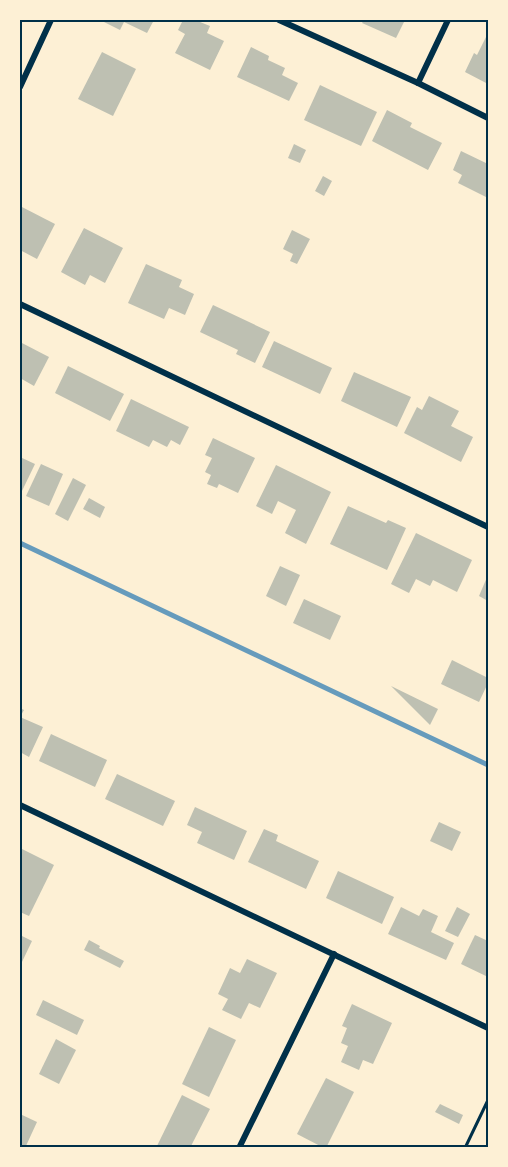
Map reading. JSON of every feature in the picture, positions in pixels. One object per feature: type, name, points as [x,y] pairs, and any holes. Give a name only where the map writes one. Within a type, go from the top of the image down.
[{"type":"street","points":[[20,87],[51,20]]},
{"type":"street","points":[[279,20],[489,118]]},
{"type":"street","points":[[418,83],[448,20]]},
{"type":"street","points":[[20,304],[489,527]]},
{"type":"street","points":[[20,805],[489,1028]]},
{"type":"street","points":[[239,1148],[333,954]]},
{"type":"path","points":[[465,1148],[489,1100]]},
{"type":"building","points":[[100,20],[154,20],[147,33],[124,22],[120,30]]},
{"type":"building","points":[[183,20],[195,20],[210,26],[207,33],[224,41],[210,70],[175,53],[185,34],[178,30]]},
{"type":"building","points":[[364,20],[405,20],[396,38],[362,23]]},
{"type":"building","points":[[488,33],[488,84],[465,72],[474,53],[477,55]]},
{"type":"building","points":[[251,47],[269,56],[268,60],[285,68],[282,75],[298,83],[289,101],[237,77]]},
{"type":"building","points":[[102,52],[136,69],[113,116],[78,99]]},
{"type":"building","points":[[320,85],[377,112],[361,146],[304,120]]},
{"type":"building","points":[[387,110],[412,123],[410,127],[442,143],[428,170],[372,141]]},
{"type":"building","points":[[294,144],[306,150],[300,163],[288,158]]},
{"type":"building","points":[[461,151],[488,164],[488,198],[458,183],[462,175],[453,170]]},
{"type":"building","points":[[323,176],[332,181],[324,196],[315,191]]},
{"type":"building","points":[[20,206],[55,224],[37,259],[20,250]]},
{"type":"building","points":[[84,228],[123,248],[105,283],[90,275],[85,285],[61,272]]},
{"type":"building","points":[[292,230],[310,239],[297,264],[290,261],[293,254],[283,249]]},
{"type":"building","points":[[146,264],[182,280],[179,287],[194,294],[185,315],[169,308],[164,319],[128,303]]},
{"type":"building","points":[[213,305],[270,332],[255,363],[236,354],[238,350],[200,332]]},
{"type":"building","points":[[274,341],[332,368],[320,394],[262,367]]},
{"type":"building","points":[[20,342],[49,357],[34,386],[20,378]]},
{"type":"building","points":[[68,366],[124,394],[110,421],[55,393]]},
{"type":"building","points":[[354,372],[411,397],[397,427],[341,401]]},
{"type":"building","points":[[429,396],[459,411],[451,426],[473,437],[461,462],[404,433],[417,407],[422,410]]},
{"type":"building","points":[[131,399],[189,427],[180,445],[171,440],[167,447],[153,440],[149,447],[116,431]]},
{"type":"building","points":[[213,438],[255,458],[238,493],[219,484],[217,488],[207,484],[211,475],[205,472],[212,458],[205,455]]},
{"type":"building","points":[[20,457],[35,464],[21,493],[20,492]]},
{"type":"building","points":[[41,464],[63,474],[49,506],[26,496]]},
{"type":"building","points":[[276,465],[331,492],[306,544],[285,533],[296,510],[278,501],[272,514],[256,506]]},
{"type":"building","points":[[73,478],[86,485],[68,521],[55,514]]},
{"type":"building","points":[[89,498],[105,507],[100,518],[83,509]]},
{"type":"building","points":[[348,506],[386,523],[388,520],[406,528],[387,570],[330,544]]},
{"type":"building","points":[[416,533],[472,560],[457,592],[433,580],[430,586],[416,579],[409,593],[391,584]]},
{"type":"building","points":[[280,566],[300,575],[286,606],[266,596]]},
{"type":"building","points":[[488,575],[488,601],[479,596]]},
{"type":"building","points":[[304,599],[341,616],[330,640],[293,623]]},
{"type":"building","points":[[452,660],[488,678],[479,702],[441,684]]},
{"type":"building","points":[[391,686],[438,709],[430,725]]},
{"type":"building","points":[[20,717],[43,727],[29,757],[20,752]]},
{"type":"building","points":[[51,734],[107,760],[95,787],[39,761]]},
{"type":"building","points":[[117,774],[175,801],[163,826],[105,799]]},
{"type":"building","points":[[195,807],[247,831],[234,860],[197,843],[202,832],[187,825]]},
{"type":"building","points":[[439,822],[461,832],[452,851],[430,841]]},
{"type":"building","points":[[264,829],[278,835],[276,841],[319,861],[306,889],[248,862]]},
{"type":"building","points":[[22,849],[54,865],[29,916],[20,912],[20,854]]},
{"type":"building","points":[[338,871],[394,897],[382,924],[326,898]]},
{"type":"building","points":[[401,907],[419,916],[423,909],[438,916],[431,932],[454,943],[446,960],[388,934]]},
{"type":"building","points":[[457,907],[470,914],[458,937],[445,931]]},
{"type":"building","points":[[20,935],[32,941],[21,964],[20,963]]},
{"type":"building","points":[[475,935],[488,941],[488,977],[461,964]]},
{"type":"building","points":[[89,940],[124,961],[120,968],[84,950]]},
{"type":"building","points":[[247,959],[277,973],[260,1008],[249,1003],[241,1019],[222,1010],[228,999],[218,994],[230,968],[240,973]]},
{"type":"building","points":[[43,1000],[84,1020],[77,1035],[36,1015]]},
{"type":"building","points":[[352,1004],[392,1023],[373,1064],[363,1060],[359,1070],[341,1062],[348,1046],[341,1043],[347,1028],[342,1026]]},
{"type":"building","points":[[209,1027],[236,1040],[209,1097],[182,1084]]},
{"type":"building","points":[[56,1039],[76,1050],[59,1084],[39,1074]]},
{"type":"building","points":[[326,1078],[354,1092],[324,1148],[297,1134]]},
{"type":"building","points":[[182,1095],[210,1109],[190,1148],[156,1148]]},
{"type":"building","points":[[440,1104],[463,1115],[459,1124],[435,1112]]},
{"type":"building","points":[[20,1114],[37,1122],[25,1148],[20,1148]]},
{"type":"waterway","points":[[20,543],[488,765]]}]
